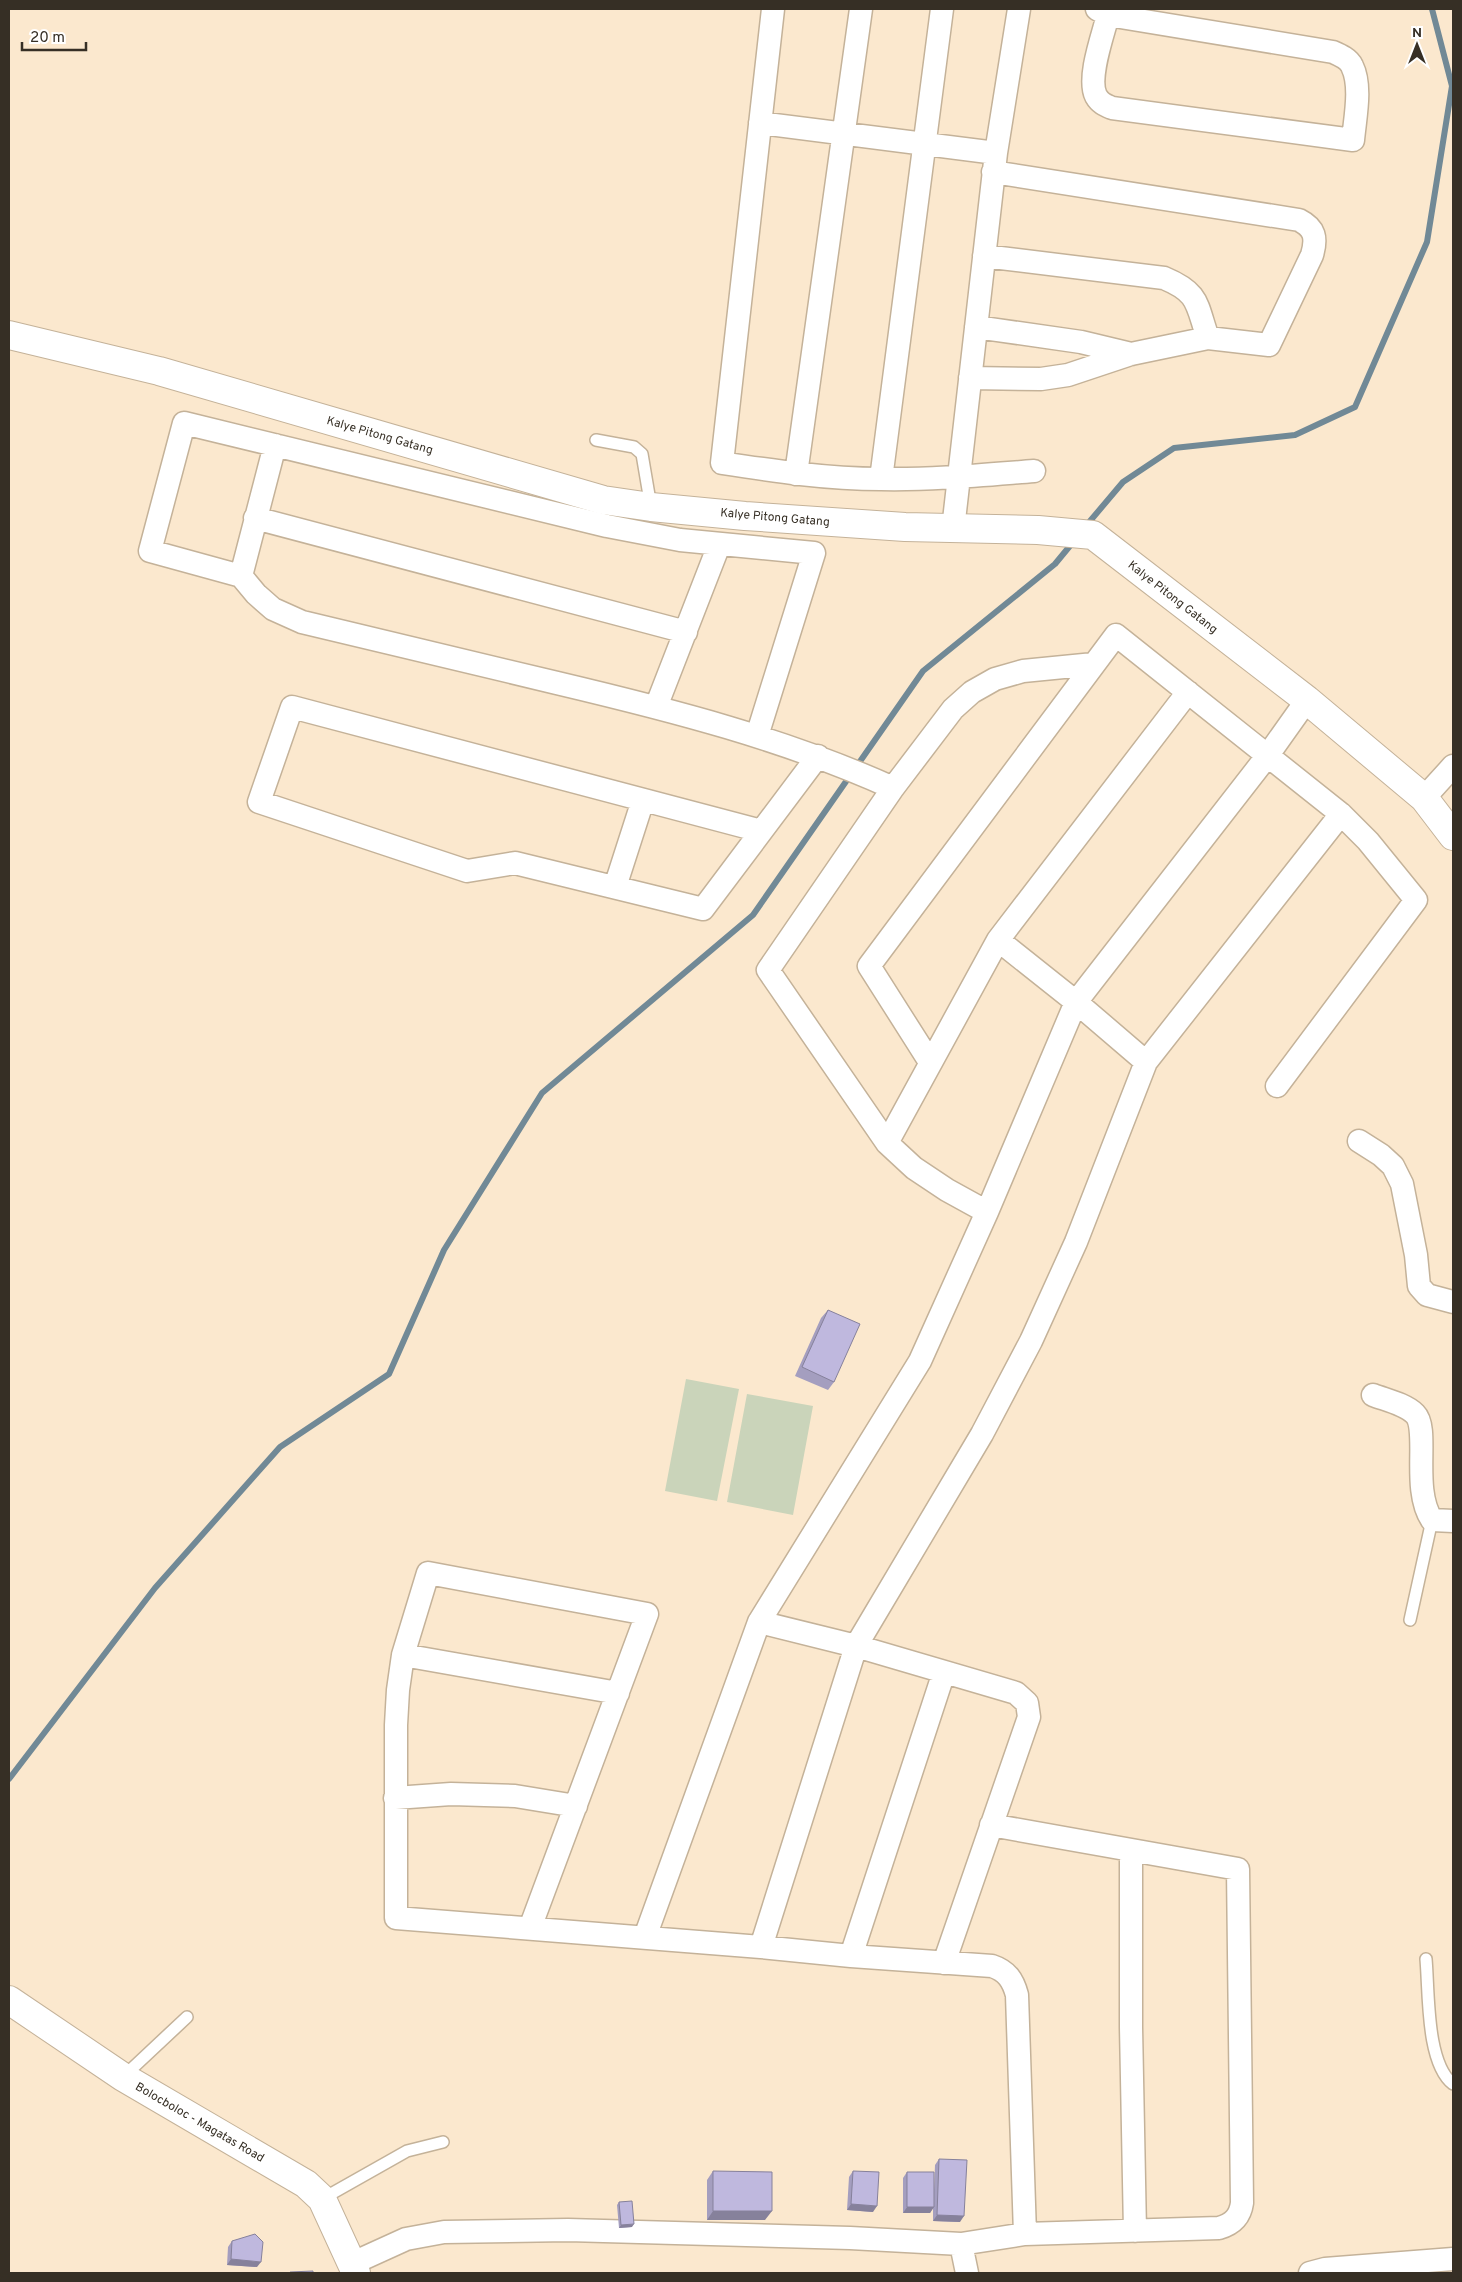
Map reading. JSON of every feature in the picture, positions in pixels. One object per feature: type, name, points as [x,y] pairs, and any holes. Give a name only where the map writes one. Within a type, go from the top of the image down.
[{"type":"street","points":[[773,9],[722,463],[796,474],[881,479],[959,476],[1034,470]]},
{"type":"street","points":[[796,474],[861,9]]},
{"type":"street","points":[[881,479],[942,9]]},
{"type":"street","points":[[953,529],[995,163],[1019,9]]},
{"type":"street","points":[[1103,12],[1334,52],[1344,57],[1352,65],[1355,81],[1353,140],[1112,108],[1101,103],[1093,87],[1093,76],[1103,12]]},
{"type":"street","points":[[760,123],[924,144],[995,163],[1299,220],[1309,225],[1315,234],[1315,245],[1312,255],[1268,345],[1208,338],[1131,354],[1068,375],[1041,378],[970,378]]},
{"type":"street","points":[[984,256],[1164,278],[1180,285],[1193,295],[1208,338]]},
{"type":"street","points":[[976,327],[1081,342],[1131,354]]},
{"type":"street","name":"Kalye Pitong Gatang","points":[[9,335],[159,371],[603,500],[651,507],[745,516],[953,529],[1059,531],[1093,535],[1307,700],[1424,798],[1453,836]]},
{"type":"street","points":[[756,736],[814,552],[719,545],[680,540],[607,526],[184,423],[150,551],[241,576],[256,594],[273,609],[302,622],[656,707],[818,756],[893,788]]},
{"type":"street","points":[[241,576],[275,445]]},
{"type":"street","points":[[255,518],[686,632]]},
{"type":"street","points":[[656,707],[719,545]]},
{"type":"street","points":[[930,1062],[869,966],[1116,634],[1340,814],[1368,841],[1416,900],[1277,1086]]},
{"type":"street","points":[[987,1212],[947,1190],[914,1168],[887,1143],[768,970],[893,788],[953,709],[972,692],[995,679],[1023,671],[1094,664]]},
{"type":"street","points":[[887,1143],[998,940],[1188,692]]},
{"type":"street","points":[[645,1937],[759,1622],[920,1361],[987,1212],[1076,1002],[1268,755],[1307,700]]},
{"type":"street","points":[[761,831],[292,707],[258,802],[467,871],[515,862],[703,909],[818,756]]},
{"type":"street","points":[[1424,798],[1451,774]]},
{"type":"street","points":[[615,887],[643,800]]},
{"type":"street","points":[[761,1947],[856,1646],[982,1434],[1031,1342],[1076,1242],[1146,1062],[1340,814]]},
{"type":"street","points":[[998,940],[1076,1002],[1146,1062]]},
{"type":"street","points":[[1359,1141],[1381,1155],[1393,1166],[1402,1184],[1416,1255],[1419,1286],[1426,1295],[1453,1302]]},
{"type":"street","points":[[1373,1395],[1408,1409],[1418,1418],[1422,1428],[1421,1491],[1425,1507],[1443,1520]]},
{"type":"street","points":[[530,1928],[647,1614],[428,1573],[403,1655],[396,1725],[396,1918],[997,1967],[1009,1975],[1017,1995],[1024,2234]]},
{"type":"street","points":[[759,1622],[856,1646],[1016,1693],[1023,1697],[1029,1709],[1029,1717],[944,1963]]},
{"type":"street","points":[[403,1655],[618,1693]]},
{"type":"street","points":[[851,1956],[944,1672]]},
{"type":"street","points":[[395,1798],[451,1794],[515,1796],[576,1806]]},
{"type":"street","points":[[354,2269],[406,2239],[444,2232],[568,2230],[850,2238],[961,2244],[1024,2234],[1219,2228],[1228,2225],[1241,2213],[1242,2202],[1238,1870],[991,1826]]},
{"type":"street","points":[[1131,1851],[1131,2027],[1135,2231]]},
{"type":"street","name":"Bolocboloc - Magatas Road","points":[[9,2000],[123,2077],[306,2184],[322,2199],[354,2269]]},
{"type":"street","points":[[961,2244],[967,2273]]},
{"type":"street","points":[[1310,2273],[1325,2269],[1453,2259]]},
{"type":"lane","points":[[596,440],[634,447],[642,454],[651,507]]},
{"type":"lane","points":[[1410,1620],[1443,1520]]},
{"type":"lane","points":[[1426,1959],[1433,2047],[1446,2078],[1453,2084]]},
{"type":"lane","points":[[123,2077],[187,2017]]},
{"type":"lane","points":[[322,2199],[407,2151],[443,2142]]},
{"type":"green space","points":[[686,1379],[739,1389],[717,1501],[665,1491]]},
{"type":"green space","points":[[747,1394],[813,1406],[793,1515],[727,1502]]},
{"type":"building","points":[[828,1310],[860,1324],[834,1382],[802,1367]]},
{"type":"building","points":[[939,2159],[967,2160],[964,2216],[937,2215]]},
{"type":"building","points":[[713,2171],[772,2172],[772,2211],[713,2211]]},
{"type":"building","points":[[853,2171],[879,2172],[877,2206],[851,2204]]},
{"type":"building","points":[[907,2172],[934,2172],[934,2207],[907,2207]]},
{"type":"building","points":[[632,2201],[634,2224],[621,2225],[619,2202]]},
{"type":"building","points":[[255,2234],[263,2242],[261,2262],[231,2259],[232,2241]]},
{"type":"building","points":[[313,2271],[313,2273],[290,2273],[290,2272]]},
{"type":"waterway","points":[[1085,527],[1123,482],[1174,448],[1295,435],[1355,407],[1427,242],[1452,86],[1432,9]]},
{"type":"waterway","points":[[9,1779],[155,1588],[280,1447],[389,1374],[444,1250],[542,1093],[753,915],[923,671],[1055,564],[1074,541]]}]
